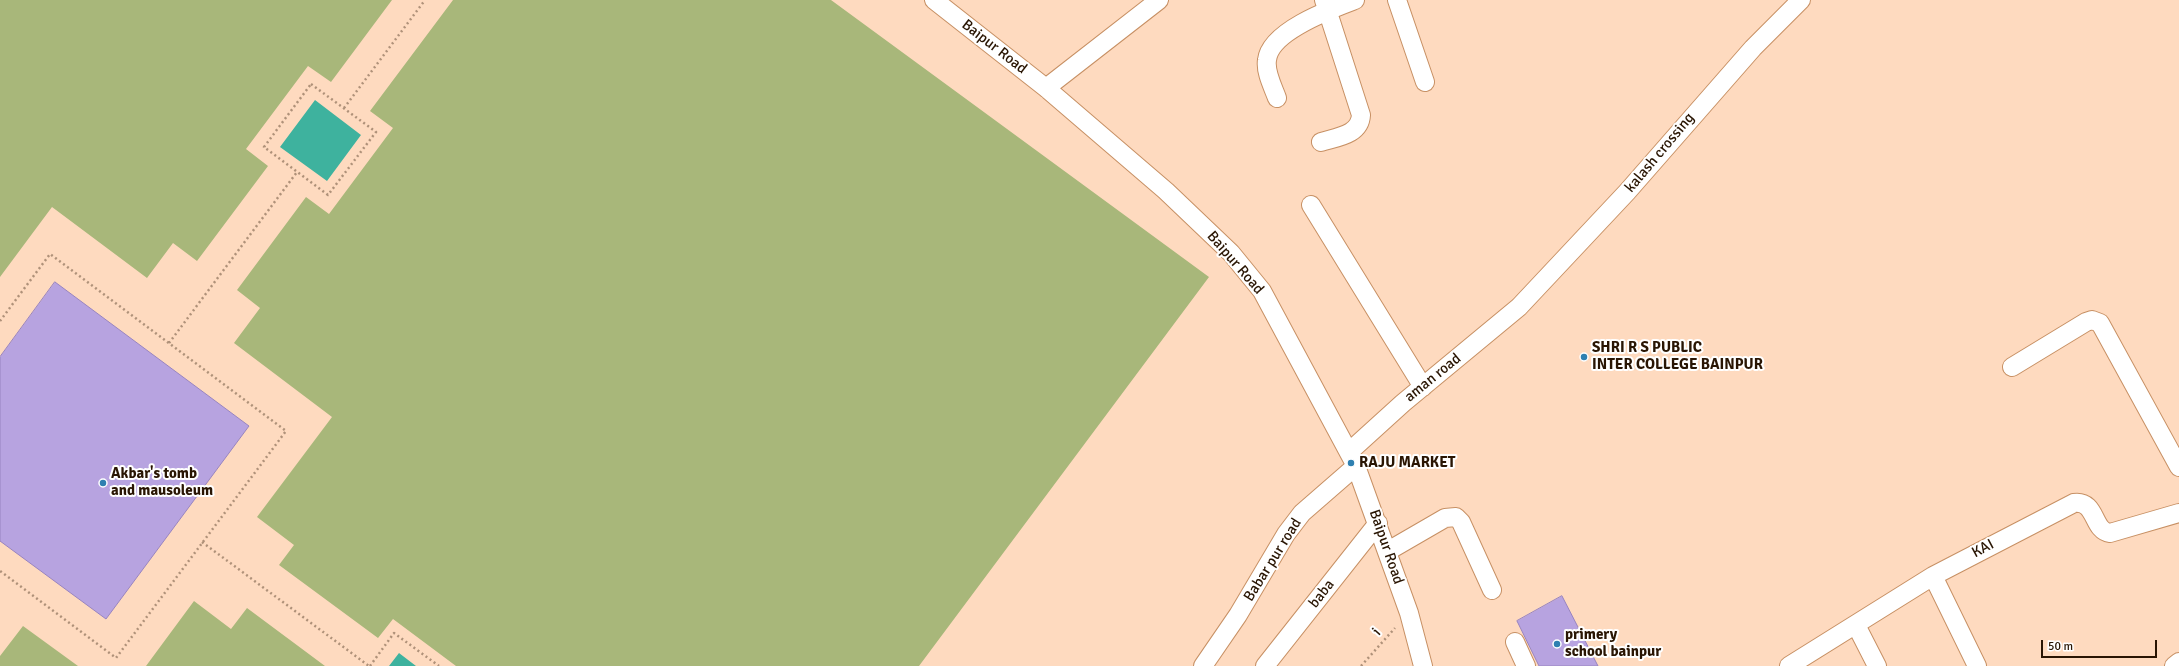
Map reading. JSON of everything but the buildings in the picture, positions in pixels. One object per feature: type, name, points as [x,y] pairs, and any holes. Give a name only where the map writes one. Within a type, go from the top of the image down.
[{"type":"street","name":"Baipur Road","points":[[934,0],[1046,88],[1166,191],[1231,254],[1262,291],[1352,459],[1378,523],[1409,613],[1422,666]]},
{"type":"street","points":[[1046,88],[1159,0]]},
{"type":"street","points":[[1278,98],[1268,73],[1266,61],[1270,49],[1282,36],[1325,5],[1355,0]]},
{"type":"street","points":[[1397,0],[1425,82]]},
{"type":"street","name":"kalash crossing","points":[[1519,307],[1627,192],[1752,48],[1795,2]]},
{"type":"street","points":[[1321,142],[1350,133],[1357,128],[1360,123],[1361,115],[1325,5]]},
{"type":"street","points":[[1311,205],[1423,387]]},
{"type":"street","name":"aman road","points":[[1352,459],[1403,403],[1519,307]]},
{"type":"street","points":[[2012,367],[2086,322],[2092,320],[2100,323],[2179,467]]},
{"type":"street","name":"Babar pur road","points":[[1203,666],[1238,615],[1286,534],[1302,513],[1352,459]]},
{"type":"street","name":"KAI","points":[[1789,666],[1933,576],[2074,502],[2082,502],[2088,506],[2105,533],[2110,533],[2179,513]]},
{"type":"street","points":[[1388,551],[1445,518],[1456,518],[1461,522],[1492,590]]},
{"type":"street","name":"baba","points":[[1265,666],[1378,523]]},
{"type":"street","points":[[1933,576],[1977,666]]},
{"type":"street","points":[[1856,625],[1877,666]]},
{"type":"street","points":[[1515,642],[1526,666]]},
{"type":"street","points":[[2174,666],[2179,662]]},
{"type":"path","points":[[344,108],[425,0]]},
{"type":"path","points":[[312,84],[344,108],[376,132],[328,195],[264,147],[312,84]]},
{"type":"path","points":[[169,343],[297,172]]},
{"type":"path","points":[[0,321],[50,254],[286,430],[116,658],[0,571]]},
{"type":"path","points":[[202,542],[369,666],[394,632],[439,666]]},
{"type":"path","name":"i","points":[[1361,666],[1409,613]]},
{"type":"green space","points":[[0,0],[392,0],[331,82],[308,66],[246,149],[268,166],[197,261],[173,243],[147,278],[52,207],[0,277]]},
{"type":"green space","points":[[453,0],[831,0],[1209,277],[919,666],[456,666],[393,619],[378,638],[279,565],[294,545],[257,517],[332,417],[234,343],[260,308],[237,290],[306,197],[329,214],[393,128],[370,111]]},
{"type":"green space","points":[[194,601],[231,629],[247,608],[325,666],[146,666]]},
{"type":"green space","points":[[23,626],[78,666],[0,666],[0,656]]},
{"type":"water","points":[[315,100],[361,135],[327,181],[280,147]]},
{"type":"water","points":[[399,653],[416,666],[389,666]]},
{"type":"place","name":"SHRI R S PUBLIC INTER COLLEGE BAINPUR","points":[[1584,357]]},
{"type":"place","name":"RAJU MARKET","points":[[1351,463]]},
{"type":"place","name":"Akbar's tomb and mausoleum","points":[[103,483]]},
{"type":"place","name":"primery school bainpur","points":[[1557,644]]}]
